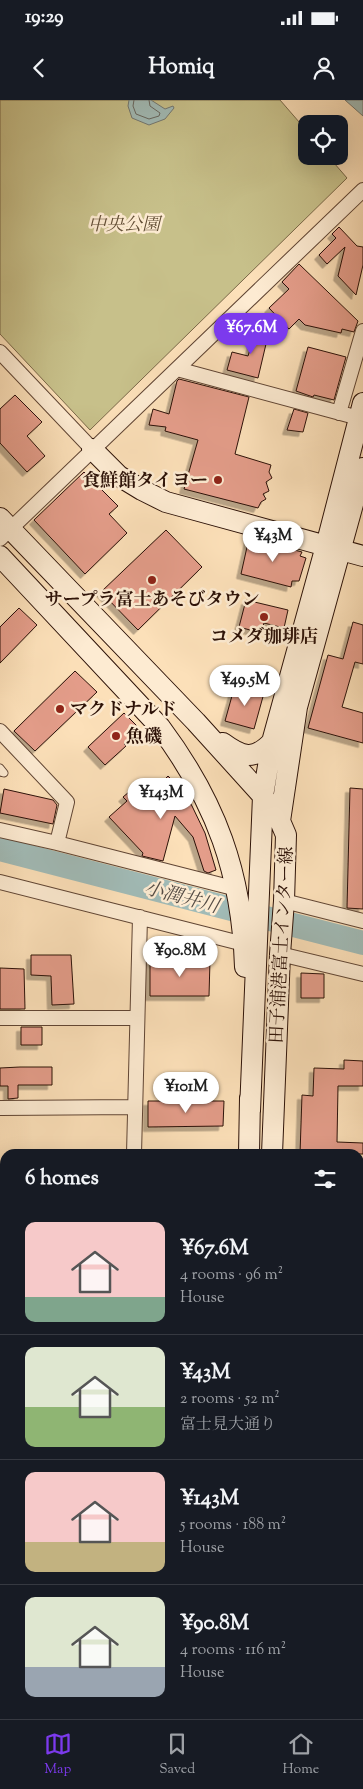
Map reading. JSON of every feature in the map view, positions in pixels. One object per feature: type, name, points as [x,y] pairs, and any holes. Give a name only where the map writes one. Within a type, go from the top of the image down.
[{"type":"main road","points":[[280,820],[297,707],[333,548],[361,411]]},
{"type":"main road","points":[[92,449],[119,476],[166,502],[363,556]]},
{"type":"main road","points":[[250,1111],[264,796],[272,742],[333,548],[363,468]]},
{"type":"main road","name":"田子浦港富士インター線","points":[[3,528],[196,722],[264,796],[280,820],[286,835],[272,1149]]},
{"type":"main road","name":"田子浦港富士インター線","points":[[0,556],[160,727],[179,753],[207,801],[223,839],[237,889],[244,944],[250,1111],[249,1149]]},
{"type":"main road","points":[[196,722],[237,754],[248,755],[258,753],[272,742]]},
{"type":"street","points":[[3,528],[92,449],[363,190]]},
{"type":"street","points":[[340,413],[363,331]]},
{"type":"street","points":[[0,352],[92,449]]},
{"type":"street","points":[[177,368],[340,413],[361,411]]},
{"type":"street","points":[[0,732],[67,802],[57,843]]},
{"type":"street","points":[[0,830],[237,889]]},
{"type":"street","points":[[0,882],[244,944]]},
{"type":"street","points":[[284,901],[363,921]]},
{"type":"street","points":[[134,1149],[140,917]]},
{"type":"street","points":[[280,954],[363,974]]},
{"type":"street","points":[[0,1018],[136,1018]]},
{"type":"street","points":[[0,1108],[135,1107]]},
{"type":"green space","name":"中央公園","points":[[0,100],[280,100],[298,121],[298,165],[336,165],[347,178],[90,430],[0,334]]},
{"type":"water","points":[[129,100],[151,100],[165,109],[173,106],[174,108],[165,119],[149,125],[132,118],[128,106]]},
{"type":"water","points":[[345,100],[363,100],[363,116]]},
{"type":"building","points":[[339,227],[357,246],[363,247],[363,265],[356,295],[338,276],[345,247],[327,264],[319,255],[336,238],[332,234]]},
{"type":"building","points":[[299,264],[358,321],[354,332],[342,329],[341,333],[305,325],[299,319],[289,329],[269,308],[289,289],[282,282]]},
{"type":"building","points":[[258,324],[270,327],[258,378],[227,370],[232,352],[248,356]]},
{"type":"building","points":[[308,347],[346,357],[334,400],[314,395],[313,397],[296,391]]},
{"type":"building","points":[[179,379],[249,397],[235,454],[271,465],[269,472],[272,478],[266,482],[269,491],[263,494],[266,499],[261,502],[258,508],[184,489],[198,440],[165,431],[166,427],[149,425],[153,409],[169,414]]},
{"type":"building","points":[[15,395],[42,422],[27,436],[45,456],[27,472],[0,443],[0,409]]},
{"type":"building","points":[[294,409],[308,413],[303,432],[287,430]]},
{"type":"building","points":[[84,472],[118,506],[109,514],[127,533],[85,574],[34,520]]},
{"type":"building","name":"サープラ富士あそびタウン","points":[[166,530],[202,567],[138,630],[101,592]]},
{"type":"building","points":[[249,538],[302,552],[300,556],[306,558],[299,581],[292,581],[291,587],[241,574]]},
{"type":"building","name":"コメダ珈琲店","points":[[246,600],[288,610],[284,628],[264,623],[261,633],[239,627]]},
{"type":"building","points":[[19,608],[37,625],[0,663],[0,627]]},
{"type":"building","points":[[353,622],[363,625],[363,664],[355,662],[342,707],[363,713],[363,743],[308,728],[328,655],[343,659]]},
{"type":"building","points":[[75,671],[97,692],[35,751],[14,731]]},
{"type":"building","points":[[235,685],[264,693],[254,729],[225,721]]},
{"type":"building","name":"魚磯","points":[[124,713],[140,729],[124,744],[126,746],[105,765],[88,747]]},
{"type":"building","points":[[168,776],[184,792],[192,806],[205,833],[216,870],[208,873],[204,871],[193,837],[175,816],[163,861],[142,856],[143,853],[109,817],[127,801],[123,797],[135,787],[138,790],[147,781],[155,789]]},
{"type":"building","points":[[350,788],[363,789],[363,909],[347,908]]},
{"type":"building","points":[[4,789],[53,800],[57,805],[53,824],[0,813]]},
{"type":"building","points":[[31,955],[71,955],[74,1004],[52,1005],[51,976],[31,975]]},
{"type":"building","points":[[150,960],[210,960],[209,996],[150,996]]},
{"type":"building","points":[[0,968],[24,969],[25,1009],[0,1009]]},
{"type":"building","points":[[301,973],[324,974],[324,998],[301,998]]},
{"type":"building","points":[[21,1027],[42,1027],[42,1045],[21,1045]]},
{"type":"building","points":[[344,1060],[363,1061],[363,1086],[338,1086],[337,1142],[363,1143],[363,1149],[300,1149],[302,1095],[313,1096],[314,1068],[344,1069]]},
{"type":"building","points":[[52,1067],[52,1085],[18,1085],[18,1098],[8,1099],[8,1086],[0,1086],[0,1068]]},
{"type":"building","points":[[148,1101],[224,1101],[223,1126],[148,1127]]},
{"type":"waterway","name":"小潤井川","points":[[0,849],[363,943]]},
{"type":"place","name":"食鮮館タイヨー","points":[[218,480]]},
{"type":"place","name":"サープラ富士あそびタウン","points":[[152,580]]},
{"type":"place","name":"コメダ珈琲店","points":[[264,617]]},
{"type":"place","name":"マクドナルド","points":[[60,709]]},
{"type":"place","name":"魚磯","points":[[116,736]]}]
